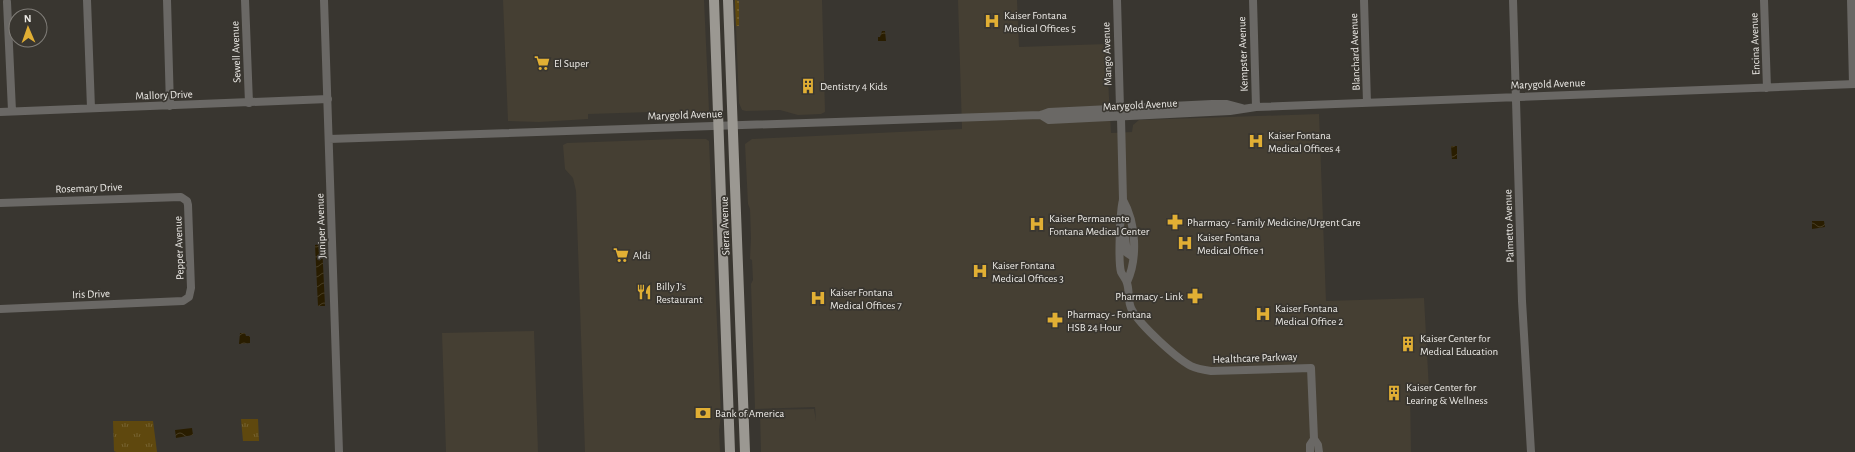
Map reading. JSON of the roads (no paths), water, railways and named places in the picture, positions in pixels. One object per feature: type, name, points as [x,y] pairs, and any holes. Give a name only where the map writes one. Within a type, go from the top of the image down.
[{"type":"main road","name":"Sierra Avenue","points":[[714,0],[730,452]]},
{"type":"main road","name":"Sierra Avenue","points":[[728,0],[745,452]]},
{"type":"street","points":[[87,0],[91,108]]},
{"type":"street","points":[[167,0],[170,106]]},
{"type":"street","name":"Sewell Avenue","points":[[245,0],[249,103]]},
{"type":"street","name":"Juniper Avenue","points":[[324,0],[339,452]]},
{"type":"street","name":"Mango Avenue","points":[[1117,0],[1120,108]]},
{"type":"street","name":"Kempster Avenue","points":[[1253,0],[1256,107]]},
{"type":"street","name":"Blanchard Avenue","points":[[1364,0],[1367,103]]},
{"type":"street","name":"Palmetto Avenue","points":[[1513,0],[1522,301],[1531,452]]},
{"type":"street","name":"Encina Avenue","points":[[1764,0],[1767,88]]},
{"type":"street","points":[[1851,0],[1854,84]]},
{"type":"street","points":[[7,2],[12,111]]},
{"type":"street","name":"Marygold Avenue","points":[[329,139],[733,124],[830,123],[1099,113],[1121,118],[1230,111],[1256,107],[1854,84]]},
{"type":"street","name":"Mallory Drive","points":[[0,112],[328,99]]},
{"type":"street","points":[[1121,118],[1138,111],[1197,109],[1212,104]]},
{"type":"street","name":"Marygold Avenue","points":[[1041,115],[1049,112],[1212,104],[1227,104],[1242,108]]},
{"type":"street","name":"Healthcare Parkway","points":[[1121,118],[1124,200],[1121,208],[1121,272],[1127,282],[1129,302],[1136,316],[1164,344],[1186,363],[1197,369],[1212,371],[1311,368],[1314,439],[1318,445],[1318,452]]},
{"type":"street","name":"Rosemary Drive","points":[[0,203],[178,195]]},
{"type":"street","name":"Pepper Avenue","points":[[178,195],[184,198],[188,205],[191,288],[189,297],[183,301]]},
{"type":"street","name":"Healthcare Parkway","points":[[1124,200],[1128,207],[1132,225],[1132,272],[1127,282]]},
{"type":"street","points":[[1120,233],[1125,237],[1127,253],[1133,257]]},
{"type":"street","name":"Iris Drive","points":[[0,309],[183,301]]},
{"type":"street","name":"Healthcare Parkway","points":[[1310,452],[1310,445],[1314,439]]},
{"type":"water","points":[[882,31],[885,31],[886,41],[878,41],[878,37],[880,37]]},
{"type":"water","points":[[1451,146],[1457,146],[1457,159],[1452,159]]},
{"type":"water","points":[[1812,221],[1824,221],[1825,227],[1812,229]]},
{"type":"water","points":[[322,243],[325,306],[318,306],[315,245]]},
{"type":"water","points":[[240,333],[245,333],[246,336],[250,336],[250,343],[239,344]]},
{"type":"water","points":[[192,428],[193,435],[176,438],[175,430]]},
{"type":"place","name":"Kaiser Fontana Medical Offices 5","points":[[992,21]]},
{"type":"place","name":"El Super","points":[[542,63]]},
{"type":"place","name":"Dentistry 4 Kids","points":[[808,86]]},
{"type":"place","name":"Kaiser Fontana Medical Offices 4","points":[[1256,141]]},
{"type":"place","name":"Pharmacy - Family Medicine/Urgent Care","points":[[1175,222]]},
{"type":"place","name":"Kaiser Permanente Fontana Medical Center","points":[[1037,224]]},
{"type":"place","name":"Kaiser Fontana Medical Office 1","points":[[1185,243]]},
{"type":"place","name":"Aldi","points":[[621,255]]},
{"type":"place","name":"Kaiser Fontana Medical Offices 3","points":[[980,271]]},
{"type":"place","name":"Billy J's Restaurant","points":[[644,292]]},
{"type":"place","name":"Pharmacy - Link","points":[[1195,296]]},
{"type":"place","name":"Kaiser Fontana Medical Offices 7","points":[[818,298]]},
{"type":"place","name":"Kaiser Fontana Medical Office 2","points":[[1263,314]]},
{"type":"place","name":"Pharmacy - Fontana HSB 24 Hour","points":[[1055,320]]},
{"type":"place","name":"Kaiser Center for Medical Education","points":[[1408,344]]},
{"type":"place","name":"Kaiser Center for Learing & Wellness","points":[[1394,393]]},
{"type":"place","name":"Bank of America","points":[[703,413]]}]
